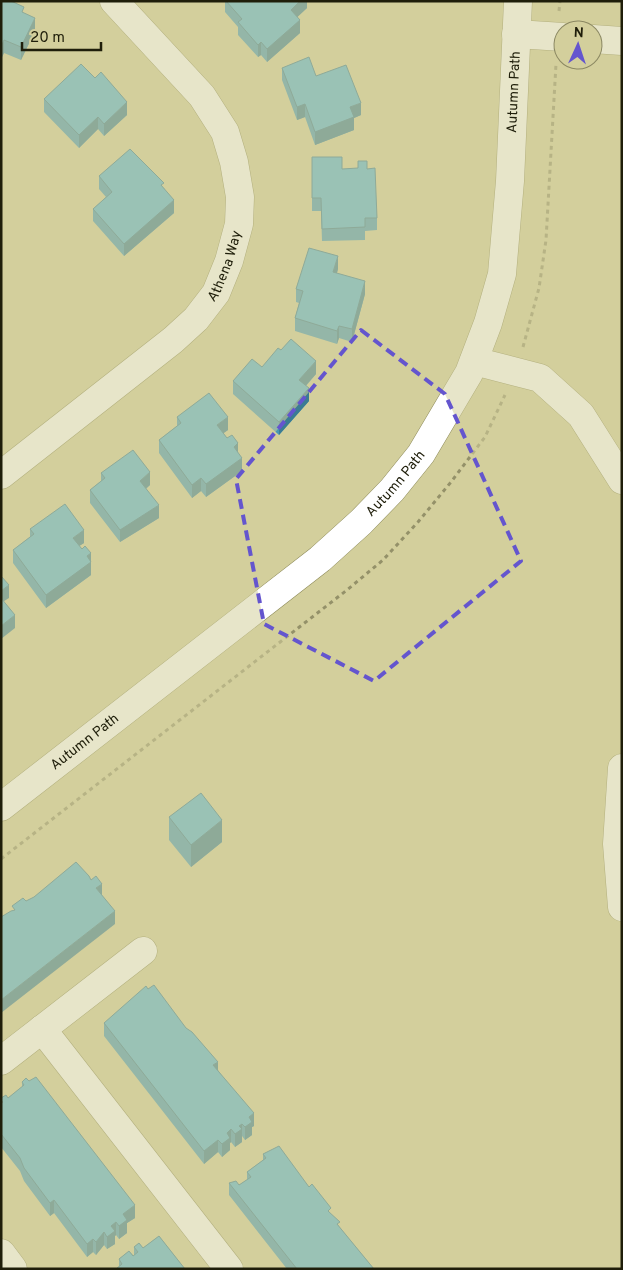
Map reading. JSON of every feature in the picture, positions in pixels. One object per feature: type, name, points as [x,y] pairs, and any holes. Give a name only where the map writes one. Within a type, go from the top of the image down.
[{"type":"street","name":"Athena Way","points":[[1,475],[173,340],[196,319],[216,293],[229,261],[238,224],[240,197],[234,162],[224,132],[202,96],[114,1]]},
{"type":"street","name":"Autumn Path","points":[[1,807],[320,559],[361,522],[392,490],[421,454],[469,374],[488,323],[502,274],[510,180],[518,1]]},
{"type":"street","points":[[516,34],[553,36]]},
{"type":"street","points":[[603,40],[622,41]]},
{"type":"street","points":[[474,361],[540,378],[581,415],[622,480]]},
{"type":"street","points":[[622,768],[617,844],[622,907]]},
{"type":"street","points":[[1,1061],[143,951]]},
{"type":"street","points":[[42,1029],[229,1269]]},
{"type":"street","points":[[1,1253],[13,1269]]},
{"type":"highlighted area","points":[[361,330],[445,394],[521,561],[374,681],[264,624],[236,479]]},
{"type":"building","points":[[1,1],[11,1],[24,7],[22,12],[35,18],[21,47],[4,40],[1,47]]},
{"type":"building","points":[[226,1],[300,1],[291,10],[300,20],[267,49],[261,42],[258,45],[238,22],[242,19]]},
{"type":"building","points":[[309,57],[316,76],[346,65],[361,103],[350,107],[354,117],[315,132],[305,104],[297,107],[282,68]]},
{"type":"building","points":[[81,64],[95,78],[101,72],[127,102],[104,124],[98,117],[79,135],[44,99]]},
{"type":"building","points":[[130,149],[164,183],[161,185],[174,200],[124,244],[93,209],[112,192],[99,176]]},
{"type":"building","points":[[312,157],[342,157],[342,169],[358,168],[358,161],[367,161],[367,169],[375,168],[377,218],[365,218],[365,227],[322,229],[321,198],[312,198]]},
{"type":"building","points":[[309,248],[338,256],[333,272],[365,281],[352,329],[339,326],[337,331],[295,318],[303,291],[296,289]]},
{"type":"building","points":[[291,339],[316,361],[299,380],[309,388],[279,422],[233,381],[252,359],[262,367],[278,348],[281,350]]},
{"type":"building","points":[[209,393],[228,417],[217,425],[227,438],[232,435],[238,443],[234,447],[242,458],[206,484],[201,478],[192,485],[159,440],[181,423],[177,417]]},
{"type":"building","points":[[133,450],[150,472],[140,481],[159,505],[120,530],[90,490],[105,478],[101,473]]},
{"type":"building","points":[[65,504],[84,530],[73,538],[82,549],[85,546],[91,553],[87,556],[91,562],[46,595],[13,550],[34,534],[30,529]]},
{"type":"building","points":[[1,576],[9,585],[1,591]]},
{"type":"building","points":[[1,598],[15,615],[1,626]]},
{"type":"building","points":[[201,793],[222,820],[191,845],[169,817]]},
{"type":"building","points":[[76,862],[91,880],[96,876],[102,884],[96,888],[115,911],[1,1000],[1,917],[15,910],[12,906],[23,898],[26,901],[34,897]]},
{"type":"building","points":[[154,985],[186,1028],[192,1032],[218,1062],[213,1065],[254,1113],[249,1117],[252,1122],[245,1127],[242,1124],[239,1126],[242,1129],[235,1134],[231,1129],[227,1133],[230,1138],[222,1144],[218,1140],[204,1151],[104,1023],[146,986],[148,989]]},
{"type":"building","points":[[36,1077],[135,1205],[123,1214],[127,1220],[119,1226],[116,1222],[111,1226],[115,1231],[107,1237],[104,1232],[96,1242],[93,1239],[87,1244],[54,1200],[50,1203],[24,1168],[20,1158],[1,1134],[1,1103],[3,1102],[1,1098],[6,1095],[8,1098],[24,1085],[22,1082],[26,1078],[29,1081]]},
{"type":"building","points":[[279,1146],[309,1187],[312,1184],[331,1208],[328,1211],[340,1222],[337,1224],[374,1269],[297,1269],[229,1183],[236,1181],[239,1185],[251,1177],[247,1172],[266,1158],[263,1154]]},
{"type":"building","points":[[159,1236],[185,1269],[116,1269],[122,1264],[119,1259],[129,1251],[133,1256],[138,1252],[134,1247],[139,1243],[143,1248]]}]
